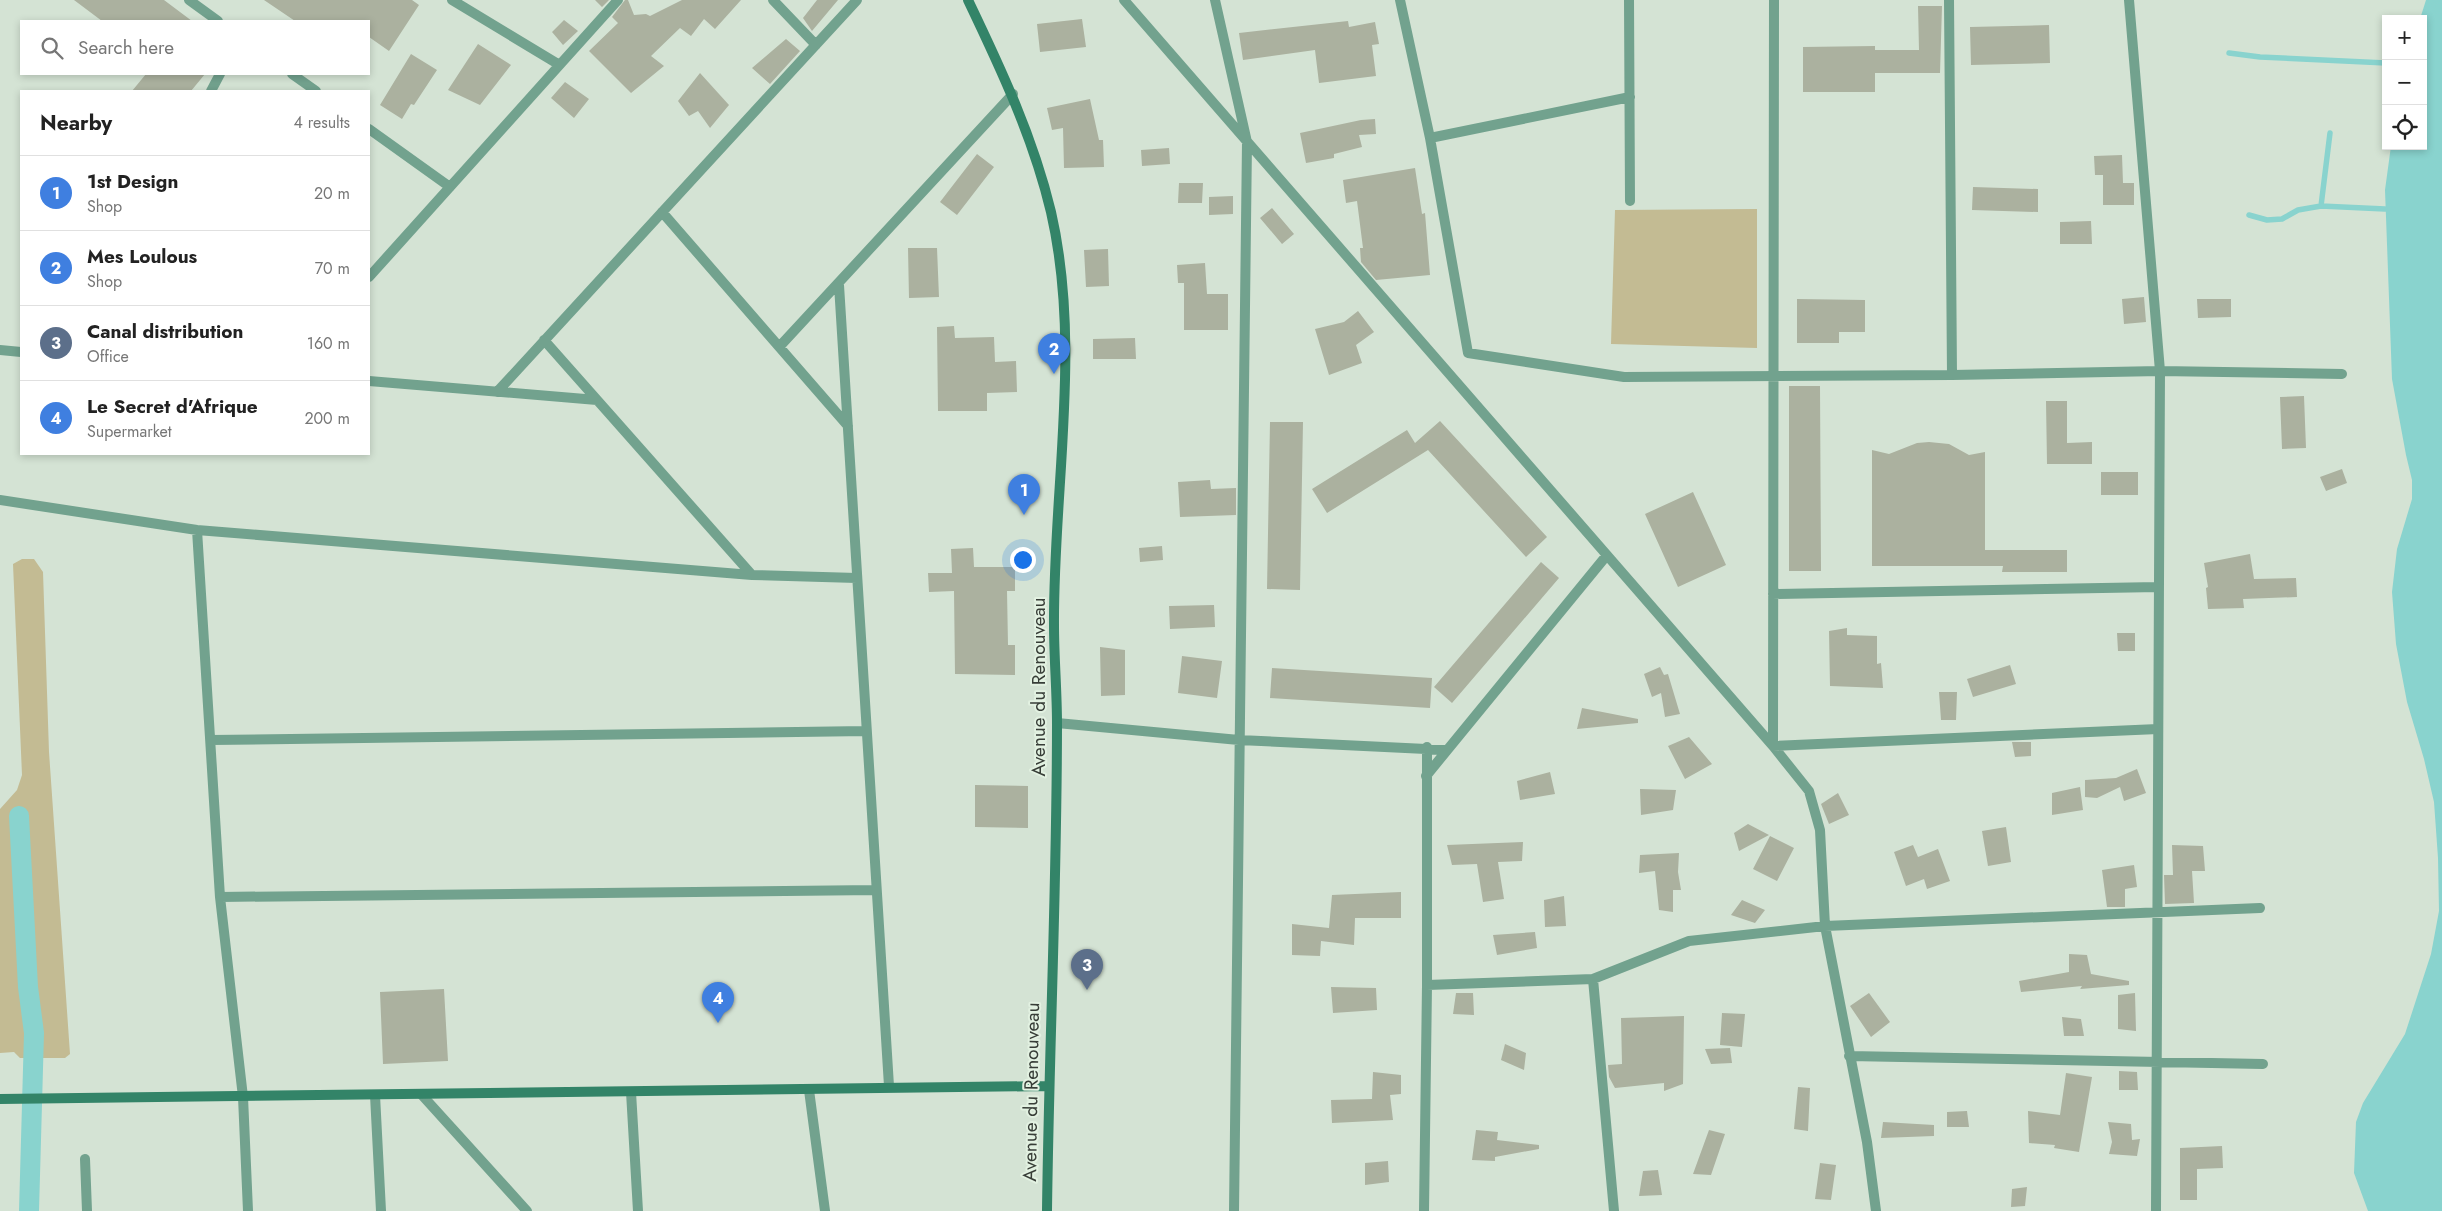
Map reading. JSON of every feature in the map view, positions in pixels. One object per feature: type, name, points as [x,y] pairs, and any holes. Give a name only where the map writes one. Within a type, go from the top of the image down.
[{"type":"main road","name":"Avenue du Renouveau","points":[[968,0],[1013,94],[1038,168],[1051,214],[1062,303],[1064,356],[1054,623],[1057,722],[1048,1086],[1047,1211]]},
{"type":"main road","points":[[0,1099],[72,1096],[243,1097],[809,1090],[889,1086],[1048,1086]]},
{"type":"street","points":[[189,0],[217,20]]},
{"type":"street","points":[[452,0],[558,64]]},
{"type":"street","points":[[370,276],[558,64],[618,0]]},
{"type":"street","points":[[773,0],[816,45]]},
{"type":"street","points":[[497,392],[857,0]]},
{"type":"street","points":[[1124,0],[1773,746],[1809,791],[1820,830],[1825,926],[1867,1142],[1876,1211]]},
{"type":"street","points":[[1215,0],[1247,142],[1234,1211]]},
{"type":"street","points":[[1400,0],[1430,138],[1468,353],[1624,378],[2160,371],[2342,374]]},
{"type":"street","points":[[1629,0],[1630,201]]},
{"type":"street","points":[[1773,746],[1774,0]]},
{"type":"street","points":[[1949,0],[1952,375]]},
{"type":"street","points":[[2129,0],[2160,371],[2156,1211]]},
{"type":"street","points":[[211,90],[219,75]]},
{"type":"street","points":[[293,75],[315,90]]},
{"type":"street","points":[[780,346],[839,285],[1013,94]]},
{"type":"street","points":[[1430,138],[1630,97]]},
{"type":"street","points":[[370,130],[450,187]]},
{"type":"street","points":[[662,212],[848,426]]},
{"type":"street","points":[[839,285],[889,1086]]},
{"type":"street","points":[[544,340],[752,575]]},
{"type":"street","points":[[0,350],[20,352]]},
{"type":"street","points":[[370,381],[597,400]]},
{"type":"street","points":[[0,500],[197,530],[752,575],[857,578]]},
{"type":"street","points":[[197,530],[220,897],[243,1097],[248,1211]]},
{"type":"street","points":[[1426,776],[1607,555]]},
{"type":"street","points":[[1773,594],[2158,587]]},
{"type":"street","points":[[1057,722],[1239,740],[1427,747],[1447,750]]},
{"type":"street","points":[[1773,746],[2158,729]]},
{"type":"street","points":[[211,740],[866,730]]},
{"type":"street","points":[[1424,1211],[1427,984],[1427,747]]},
{"type":"street","points":[[220,897],[876,890]]},
{"type":"street","points":[[1427,984],[1593,979],[1689,941],[1825,926],[2260,908]]},
{"type":"street","points":[[1593,979],[1614,1211]]},
{"type":"street","points":[[1850,1056],[2263,1064]]},
{"type":"street","points":[[809,1090],[825,1211]]},
{"type":"street","points":[[631,1092],[638,1211]]},
{"type":"street","points":[[421,1094],[527,1211]]},
{"type":"street","points":[[375,1095],[381,1211]]},
{"type":"street","points":[[85,1159],[87,1211]]},
{"type":"shaded area","points":[[1757,209],[1757,348],[1611,344],[1615,210]]},
{"type":"shaded area","points":[[22,559],[34,559],[43,572],[49,752],[70,1054],[65,1058],[20,1058],[14,1052],[0,1053],[0,809],[17,790],[22,775],[13,564]]},
{"type":"water","points":[[2426,0],[2442,0],[2442,1211],[2368,1211],[2354,1173],[2356,1122],[2363,1103],[2405,1034],[2431,954],[2439,911],[2434,802],[2424,759],[2407,702],[2396,644],[2392,592],[2397,549],[2412,499],[2412,480],[2392,379],[2385,190],[2390,150],[2427,150],[2427,15],[2421,15]]},
{"type":"building","points":[[74,0],[164,0],[191,20],[101,20]]},
{"type":"building","points":[[264,0],[412,0],[419,5],[389,51],[370,38],[370,20],[294,20]]},
{"type":"building","points":[[595,0],[609,0],[602,7]]},
{"type":"building","points":[[625,0],[628,0],[634,15],[646,14],[650,16],[682,0],[741,0],[715,29],[704,19],[691,36],[680,28],[651,56],[664,66],[631,93],[589,51],[618,23],[612,17]]},
{"type":"building","points":[[817,0],[838,0],[812,31],[803,18]]},
{"type":"building","points":[[1918,6],[1942,6],[1940,73],[1875,73],[1875,92],[1803,92],[1803,47],[1875,46],[1875,50],[1919,50]]},
{"type":"building","points":[[1082,19],[1086,47],[1040,52],[1037,24]]},
{"type":"building","points":[[564,20],[578,31],[563,45],[552,32]]},
{"type":"building","points":[[1348,21],[1349,27],[1375,22],[1379,44],[1372,45],[1376,76],[1319,83],[1315,50],[1243,60],[1239,33]]},
{"type":"building","points":[[2049,25],[2050,63],[1971,65],[1970,27]]},
{"type":"building","points":[[786,39],[800,51],[770,84],[752,68]]},
{"type":"building","points":[[478,44],[511,65],[480,105],[448,90]]},
{"type":"building","points":[[411,54],[437,70],[414,105],[411,104],[402,119],[380,105]]},
{"type":"building","points":[[700,73],[729,105],[710,128],[698,111],[689,116],[678,101]]},
{"type":"building","points":[[145,75],[204,75],[192,90],[133,90]]},
{"type":"building","points":[[565,82],[589,99],[574,118],[551,98]]},
{"type":"building","points":[[1090,99],[1099,140],[1103,140],[1104,167],[1064,168],[1063,128],[1052,130],[1047,108]]},
{"type":"building","points":[[1375,119],[1376,134],[1359,135],[1362,147],[1334,154],[1334,158],[1306,163],[1300,133],[1361,120]]},
{"type":"building","points":[[1169,148],[1170,164],[1142,166],[1141,150]]},
{"type":"building","points":[[977,154],[994,167],[957,215],[940,202]]},
{"type":"building","points":[[2122,155],[2123,183],[2134,183],[2134,205],[2103,205],[2103,175],[2095,175],[2094,156]]},
{"type":"building","points":[[1415,168],[1422,214],[1425,213],[1430,275],[1376,280],[1361,262],[1360,248],[1363,248],[1357,201],[1346,203],[1343,180]]},
{"type":"building","points":[[1179,183],[1203,183],[1202,203],[1178,203]]},
{"type":"building","points":[[1973,187],[2038,189],[2038,212],[1972,210]]},
{"type":"building","points":[[1233,196],[1233,214],[1209,215],[1209,197]]},
{"type":"building","points":[[1272,208],[1294,234],[1282,244],[1260,218]]},
{"type":"building","points":[[2091,221],[2092,244],[2060,244],[2060,222]]},
{"type":"building","points":[[908,248],[937,248],[939,297],[909,298]]},
{"type":"building","points":[[1108,249],[1109,286],[1086,287],[1084,250]]},
{"type":"building","points":[[1205,263],[1207,294],[1228,294],[1228,330],[1184,330],[1184,283],[1178,283],[1177,265]]},
{"type":"building","points":[[2144,297],[2146,322],[2124,324],[2122,299]]},
{"type":"building","points":[[1797,299],[1865,300],[1865,332],[1839,332],[1839,343],[1797,343]]},
{"type":"building","points":[[2197,299],[2231,299],[2231,317],[2198,318]]},
{"type":"building","points":[[1358,311],[1374,332],[1356,345],[1362,363],[1329,375],[1315,329],[1344,322]]},
{"type":"building","points":[[954,326],[955,338],[994,337],[995,362],[1016,361],[1017,392],[987,393],[987,411],[938,411],[937,327]]},
{"type":"building","points":[[1135,338],[1136,359],[1093,359],[1093,339]]},
{"type":"building","points":[[1789,386],[1820,386],[1821,571],[1789,571]]},
{"type":"building","points":[[2304,396],[2306,448],[2282,449],[2280,397]]},
{"type":"building","points":[[2046,401],[2067,401],[2067,443],[2092,442],[2092,464],[2047,464]]},
{"type":"building","points":[[1440,421],[1547,537],[1526,557],[1428,450],[1327,513],[1312,489],[1407,430],[1415,443]]},
{"type":"building","points":[[1270,422],[1303,422],[1300,590],[1267,589]]},
{"type":"building","points":[[1917,443],[1949,444],[1969,455],[1985,452],[1985,550],[2067,550],[2067,572],[2002,572],[2003,566],[1872,566],[1872,450],[1889,454]]},
{"type":"building","points":[[2342,469],[2347,483],[2326,491],[2320,477]]},
{"type":"building","points":[[2101,472],[2138,472],[2138,495],[2101,495]]},
{"type":"building","points":[[1210,480],[1211,489],[1236,488],[1236,515],[1180,517],[1178,482]]},
{"type":"building","points":[[1693,492],[1726,565],[1678,587],[1645,514]]},
{"type":"building","points":[[1162,546],[1163,560],[1140,562],[1139,548]]},
{"type":"building","points":[[973,548],[974,567],[1015,567],[1015,591],[1007,591],[1008,645],[1015,645],[1015,675],[955,674],[954,591],[929,592],[928,573],[952,573],[951,549]]},
{"type":"building","points":[[2250,554],[2254,579],[2296,578],[2297,597],[2243,599],[2244,608],[2208,609],[2206,588],[2208,587],[2204,563]]},
{"type":"building","points":[[1541,562],[1559,578],[1452,703],[1434,687]]},
{"type":"building","points":[[1214,605],[1215,627],[1170,629],[1169,606]]},
{"type":"building","points":[[1847,628],[1847,635],[1877,636],[1877,664],[1881,663],[1883,688],[1830,686],[1829,631]]},
{"type":"building","points":[[2117,633],[2135,633],[2135,651],[2118,651]]},
{"type":"building","points":[[1100,647],[1125,650],[1125,695],[1101,696]]},
{"type":"building","points":[[1182,656],[1222,661],[1217,698],[1178,693]]},
{"type":"building","points":[[2010,665],[2016,684],[1973,697],[1967,679]]},
{"type":"building","points":[[1660,667],[1664,675],[1668,674],[1680,714],[1665,717],[1661,693],[1652,697],[1644,674]]},
{"type":"building","points":[[1272,668],[1432,678],[1430,708],[1270,698]]},
{"type":"building","points":[[1939,692],[1957,692],[1956,720],[1941,720]]},
{"type":"building","points":[[1582,708],[1638,719],[1638,723],[1577,729]]},
{"type":"building","points":[[1689,737],[1712,764],[1685,779],[1668,746]]},
{"type":"building","points":[[2012,742],[2031,742],[2031,756],[2015,757]]},
{"type":"building","points":[[2137,769],[2146,793],[2124,801],[2120,787],[2097,798],[2085,797],[2085,780],[2116,778]]},
{"type":"building","points":[[1550,772],[1555,794],[1520,800],[1517,781]]},
{"type":"building","points":[[975,785],[1028,786],[1028,828],[975,827]]},
{"type":"building","points":[[2080,787],[2083,810],[2052,815],[2052,793]]},
{"type":"building","points":[[1640,789],[1676,790],[1673,810],[1641,815]]},
{"type":"building","points":[[1838,793],[1849,815],[1829,824],[1821,804]]},
{"type":"building","points":[[1748,824],[1769,835],[1739,851],[1734,833]]},
{"type":"building","points":[[2006,827],[2011,862],[1988,866],[1982,831]]},
{"type":"building","points":[[1770,836],[1794,848],[1777,881],[1753,869]]},
{"type":"building","points":[[1523,842],[1522,861],[1498,862],[1504,899],[1483,902],[1477,864],[1452,865],[1447,845]]},
{"type":"building","points":[[1913,845],[1918,857],[1938,849],[1950,881],[1927,889],[1924,879],[1906,886],[1894,852]]},
{"type":"building","points":[[2172,845],[2203,846],[2205,871],[2192,871],[2194,903],[2165,904],[2164,875],[2173,875]]},
{"type":"building","points":[[1679,853],[1678,872],[1681,890],[1673,890],[1673,912],[1659,910],[1655,871],[1639,873],[1640,855]]},
{"type":"building","points":[[2134,865],[2137,887],[2125,889],[2125,907],[2107,907],[2102,870]]},
{"type":"building","points":[[1401,892],[1401,918],[1355,918],[1354,945],[1321,941],[1320,956],[1292,955],[1292,924],[1329,928],[1332,895]]},
{"type":"building","points":[[1564,896],[1566,926],[1545,927],[1544,900]]},
{"type":"building","points":[[1742,900],[1765,910],[1755,923],[1731,915]]},
{"type":"building","points":[[1535,932],[1537,948],[1497,955],[1493,935]]},
{"type":"building","points":[[2069,954],[2087,955],[2091,974],[2129,981],[2129,985],[2080,989],[2082,986],[2021,992],[2019,981],[2069,972]]},
{"type":"building","points":[[1331,987],[1376,988],[1377,1010],[1333,1013]]},
{"type":"building","points":[[444,989],[448,1061],[383,1064],[380,992]]},
{"type":"building","points":[[1456,993],[1473,993],[1474,1015],[1453,1014]]},
{"type":"building","points":[[1869,993],[1890,1022],[1871,1037],[1850,1006]]},
{"type":"building","points":[[2135,993],[2136,1031],[2118,1029],[2118,995]]},
{"type":"building","points":[[1722,1013],[1745,1014],[1742,1047],[1720,1045]]},
{"type":"building","points":[[1684,1016],[1683,1084],[1664,1091],[1664,1083],[1615,1088],[1609,1077],[1608,1065],[1622,1064],[1621,1018]]},
{"type":"building","points":[[2062,1017],[2081,1019],[2084,1036],[2064,1036]]},
{"type":"building","points":[[1505,1044],[1526,1053],[1524,1070],[1501,1060]]},
{"type":"building","points":[[1730,1048],[1732,1063],[1711,1064],[1705,1049]]},
{"type":"building","points":[[2119,1071],[2137,1072],[2138,1090],[2119,1090]]},
{"type":"building","points":[[1373,1072],[1401,1075],[1401,1094],[1390,1095],[1393,1120],[1332,1123],[1331,1100],[1372,1099]]},
{"type":"building","points":[[2066,1073],[2092,1077],[2079,1152],[2054,1148],[2055,1145],[2029,1143],[2028,1111],[2060,1115]]},
{"type":"building","points":[[1798,1087],[1810,1088],[1808,1131],[1794,1129]]},
{"type":"building","points":[[1967,1111],[1969,1127],[1947,1127],[1947,1112]]},
{"type":"building","points":[[1883,1122],[1934,1125],[1934,1136],[1881,1138]]},
{"type":"building","points":[[2108,1122],[2131,1124],[2132,1140],[2140,1139],[2137,1156],[2109,1154],[2112,1142]]},
{"type":"building","points":[[1476,1130],[1498,1132],[1497,1140],[1539,1145],[1539,1149],[1495,1157],[1495,1161],[1472,1160]]},
{"type":"building","points":[[1709,1130],[1725,1134],[1711,1175],[1693,1174]]},
{"type":"building","points":[[2222,1146],[2223,1168],[2197,1169],[2197,1200],[2180,1200],[2180,1148]]},
{"type":"building","points":[[1388,1161],[1389,1182],[1365,1185],[1365,1163]]},
{"type":"building","points":[[1820,1163],[1836,1165],[1831,1200],[1815,1199]]},
{"type":"building","points":[[1658,1170],[1662,1195],[1639,1196],[1643,1171]]},
{"type":"building","points":[[2027,1187],[2025,1206],[2011,1207],[2012,1189]]},
{"type":"waterway","points":[[2229,53],[2260,57],[2382,63]]},
{"type":"waterway","points":[[2321,206],[2330,133]]},
{"type":"waterway","points":[[2249,215],[2267,220],[2282,219],[2298,210],[2321,206],[2385,209]]},
{"type":"waterway","points":[[19,816],[28,987],[34,1033],[29,1211]]},
{"type":"place","name":"Mes Loulous","points":[[1054,374]]},
{"type":"place","name":"1st Design","points":[[1024,515]]},
{"type":"place","name":"Canal distribution","points":[[1087,990]]},
{"type":"place","name":"Le Secret d'Afrique","points":[[718,1023]]}]
